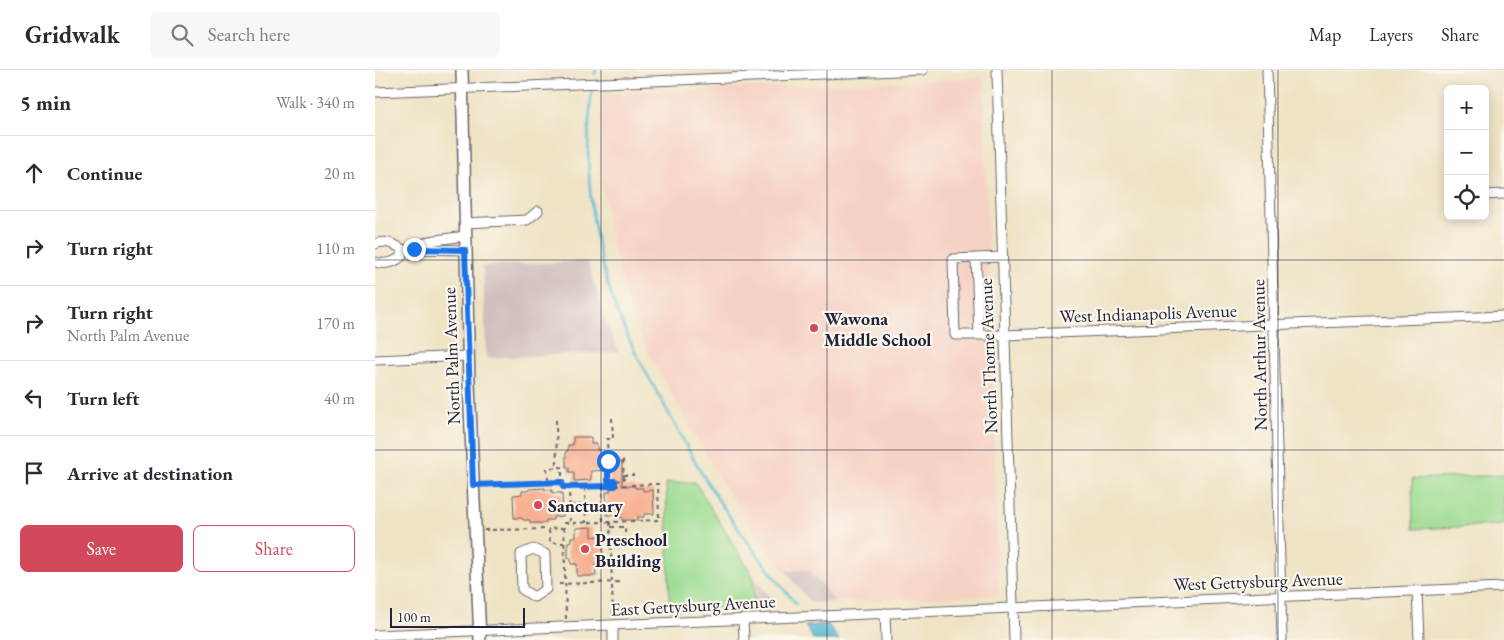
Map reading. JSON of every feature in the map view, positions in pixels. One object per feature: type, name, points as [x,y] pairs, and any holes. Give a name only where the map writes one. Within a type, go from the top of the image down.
[{"type":"main road","name":"North Palm Avenue","points":[[462,70],[468,356],[479,635]]},
{"type":"street","points":[[375,92],[729,74],[923,70]]},
{"type":"street","name":"North Thorne Avenue","points":[[997,70],[1014,640]]},
{"type":"street","name":"North Arthur Avenue","points":[[1267,70],[1282,640]]},
{"type":"street","points":[[1489,195],[1504,194]]},
{"type":"street","points":[[465,223],[527,220],[539,211]]},
{"type":"street","points":[[414,249],[429,242],[465,236]]},
{"type":"street","points":[[375,244],[385,243],[397,246],[403,250],[465,250]]},
{"type":"street","points":[[375,262],[386,264],[392,262],[402,256],[403,250]]},
{"type":"street","points":[[979,335],[976,258],[1002,257]]},
{"type":"street","name":"West Indianapolis Avenue","points":[[976,258],[953,259],[955,335],[1004,335],[1504,316]]},
{"type":"street","points":[[375,360],[468,356]]},
{"type":"street","points":[[533,549],[545,554],[546,572],[546,589],[534,597],[522,589],[521,554],[533,549]]},
{"type":"street","name":"West Gettysburg Avenue","points":[[1013,608],[1504,587]]},
{"type":"street","points":[[1417,591],[1419,640]]},
{"type":"street","name":"East Gettysburg Avenue","points":[[375,635],[479,635],[567,627],[1013,608]]},
{"type":"street","points":[[885,613],[885,640]]},
{"type":"street","points":[[743,619],[744,640]]},
{"type":"street","points":[[613,625],[613,640]]},
{"type":"path","points":[[608,461],[623,460],[624,480],[608,481],[607,439],[613,439],[612,418]]},
{"type":"path","points":[[556,420],[557,467]]},
{"type":"path","points":[[548,482],[547,468],[562,467],[563,487],[657,484],[659,520],[563,523],[567,627]]},
{"type":"path","points":[[623,475],[634,475]]},
{"type":"path","points":[[615,481],[615,486]]},
{"type":"path","points":[[473,485],[562,482]]},
{"type":"path","points":[[585,486],[586,523]]},
{"type":"path","points":[[602,486],[603,522]]},
{"type":"path","points":[[569,487],[570,523]]},
{"type":"path","points":[[569,505],[602,504]]},
{"type":"path","points":[[610,522],[613,625]]},
{"type":"path","points":[[611,527],[625,526],[625,540],[611,541]]},
{"type":"path","points":[[475,531],[564,528]]},
{"type":"path","points":[[549,529],[550,543],[564,543]]},
{"type":"path","points":[[559,584],[619,582]]},
{"type":"shaded area","name":"Wawona Middle School","points":[[983,78],[999,595],[836,602],[809,571],[785,571],[768,551],[720,480],[647,350],[629,306],[611,242],[599,167],[602,94]]},
{"type":"shaded area","points":[[588,261],[603,315],[619,352],[486,358],[483,266]]},
{"type":"shaded area","points":[[809,570],[836,602],[811,603],[785,571]]},
{"type":"shaded area","points":[[753,576],[777,605],[754,606]]},
{"type":"green space","points":[[1504,475],[1504,525],[1413,529],[1412,479]]},
{"type":"green space","points":[[695,482],[753,576],[754,606],[670,610],[666,483]]},
{"type":"water","points":[[828,624],[839,640],[814,640],[805,626]]},
{"type":"building","points":[[573,437],[591,437],[591,444],[597,444],[597,450],[600,450],[600,463],[622,462],[622,486],[635,486],[635,488],[643,488],[643,491],[653,490],[654,514],[644,514],[644,517],[637,517],[637,520],[622,520],[622,517],[616,518],[615,515],[607,515],[606,492],[610,492],[610,470],[591,471],[591,480],[574,481],[574,472],[569,472],[569,467],[566,467],[566,451],[568,451],[568,445],[573,445]]},
{"type":"building","name":"Sanctuary","points":[[545,488],[545,490],[552,490],[552,493],[562,493],[563,516],[553,517],[553,520],[546,520],[546,523],[530,523],[530,520],[514,518],[513,495],[522,494],[522,491],[529,491],[529,489]]},
{"type":"building","name":"Preschool Building","points":[[592,527],[592,537],[600,536],[600,541],[603,541],[603,557],[600,558],[600,563],[595,564],[596,576],[577,576],[577,564],[571,564],[571,558],[568,558],[568,542],[571,541],[571,537],[576,537],[576,528]]},
{"type":"waterway","points":[[595,74],[596,70]]},
{"type":"waterway","points":[[592,90],[588,142],[594,222],[605,275],[619,316],[641,364],[719,501],[796,604]]},
{"type":"place","name":"Wawona Middle School","points":[[814,328]]},
{"type":"place","name":"Sanctuary","points":[[538,505]]},
{"type":"place","name":"Preschool Building","points":[[585,549]]},
{"type":"route","points":[[414,249],[465,250],[473,485],[562,482],[563,487],[615,486],[615,481],[608,481],[608,461]]}]
